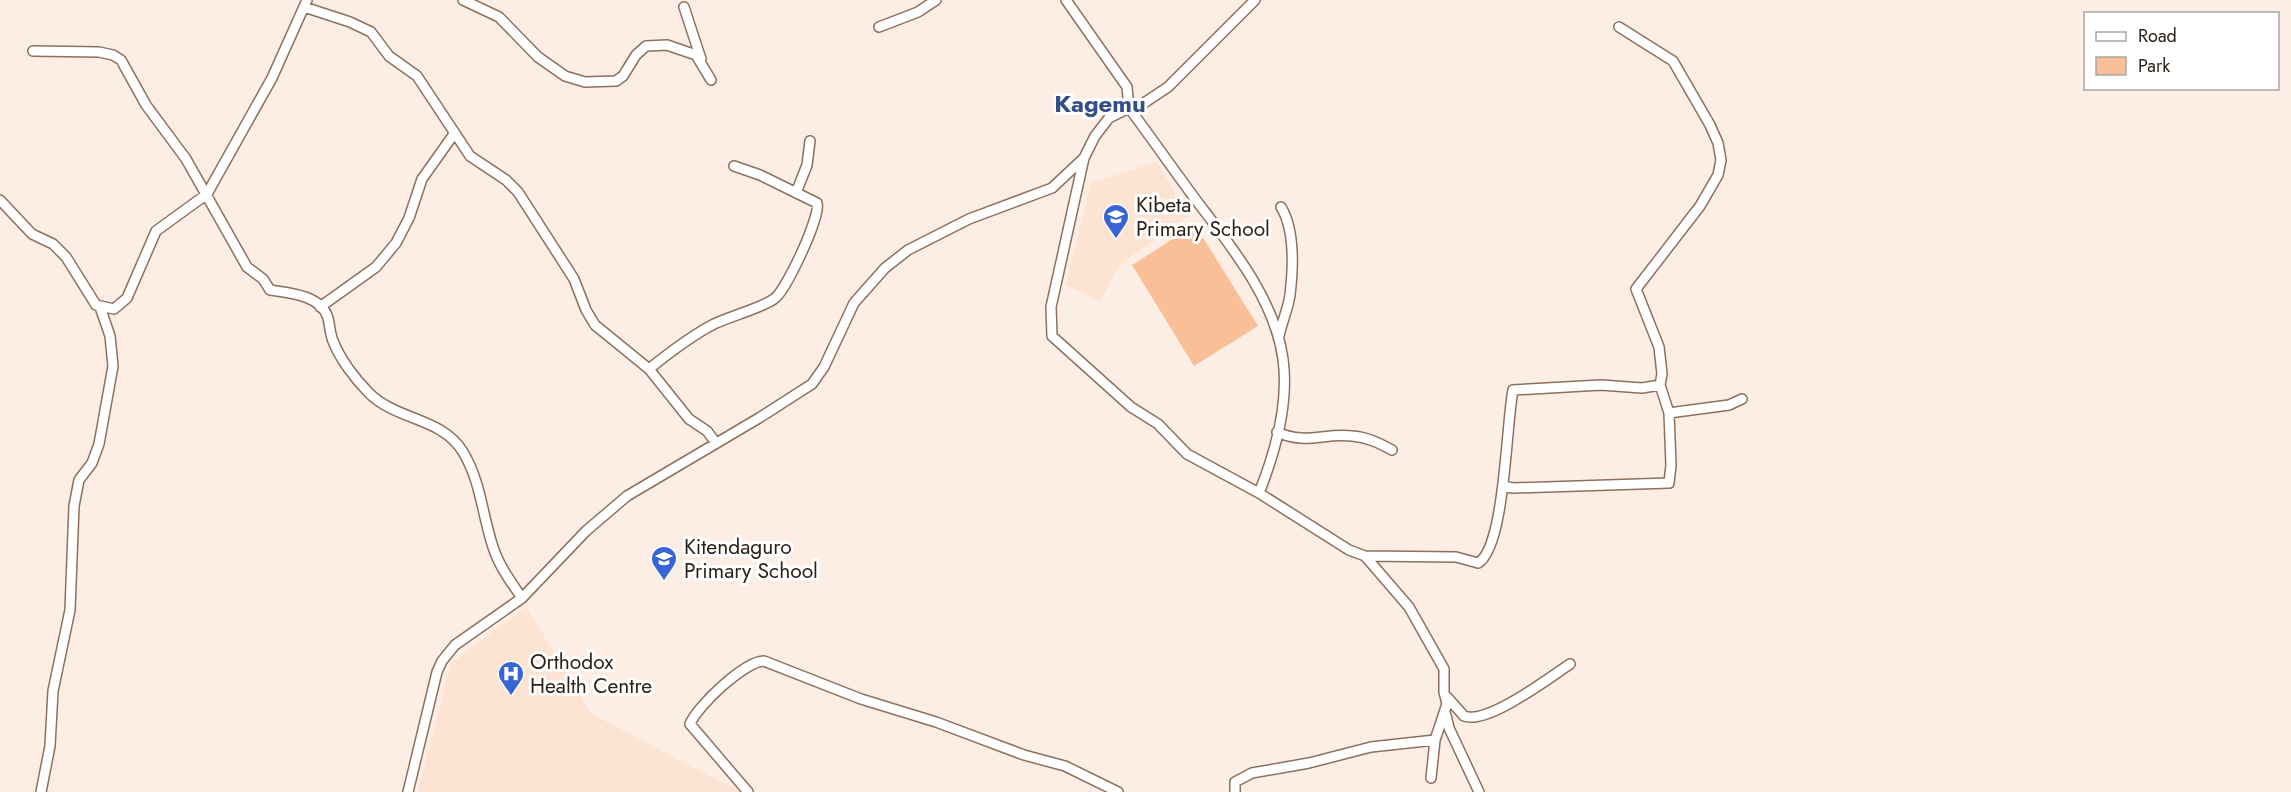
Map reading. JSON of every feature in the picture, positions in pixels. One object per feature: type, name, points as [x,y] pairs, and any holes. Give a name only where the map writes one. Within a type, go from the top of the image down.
[{"type":"street","points":[[463,0],[499,17],[538,57],[570,78],[585,82],[616,81],[641,49],[653,44],[682,49],[702,61]]},
{"type":"street","points":[[879,27],[918,12],[936,0]]},
{"type":"street","points":[[1066,0],[1127,87],[1128,108],[1245,267],[1268,308],[1279,336],[1284,388],[1276,432],[1259,493]]},
{"type":"street","points":[[1256,0],[1168,87],[1141,105],[1128,108],[1109,118],[1095,136],[1084,158],[1051,307],[1052,336],[1131,407],[1158,424],[1187,454],[1259,493],[1349,550],[1365,555],[1455,557],[1472,563],[1480,562],[1494,541],[1503,486],[1506,437],[1513,390],[1601,385],[1642,388],[1660,385]]},
{"type":"street","points":[[0,200],[32,234],[53,244],[66,256],[94,304],[114,309],[122,304],[156,231],[207,194],[272,78],[306,4],[371,32],[389,56],[417,76],[454,134],[478,163],[506,180],[518,192],[574,279],[586,310],[595,325],[649,369],[689,419],[707,431],[716,443]]},
{"type":"street","points":[[684,7],[702,61],[711,80]]},
{"type":"street","points":[[1503,486],[1513,488],[1669,483],[1671,465],[1669,412],[1660,385],[1662,375],[1659,347],[1636,289],[1682,233],[1707,195],[1719,172],[1720,153],[1710,125],[1673,61],[1619,27]]},
{"type":"street","points":[[33,51],[99,52],[121,60],[146,105],[186,159],[248,267],[263,279],[270,290],[298,294],[313,300],[327,316],[336,348],[366,391],[390,409],[437,427],[456,440],[477,479],[498,558],[522,598]]},
{"type":"street","points":[[320,308],[376,267],[396,243],[409,218],[422,179],[454,134]]},
{"type":"street","points":[[796,193],[805,174],[810,141]]},
{"type":"street","points":[[408,792],[437,672],[442,661],[455,645],[522,598],[585,531],[627,496],[812,384],[824,367],[854,303],[876,276],[908,250],[969,219],[1052,188],[1084,158]]},
{"type":"street","points":[[649,369],[698,333],[777,296],[807,239],[819,207],[815,202],[734,166]]},
{"type":"street","points":[[1279,336],[1290,295],[1288,222],[1281,207]]},
{"type":"street","points":[[41,792],[51,738],[53,691],[70,610],[74,506],[79,480],[92,463],[99,444],[112,366],[110,336],[100,307]]},
{"type":"street","points":[[1669,412],[1729,405],[1742,399]]},
{"type":"street","points":[[1276,432],[1298,440],[1336,435],[1362,437],[1392,450]]},
{"type":"street","points":[[1365,555],[1409,607],[1444,669],[1444,692],[1447,704],[1435,740],[1431,778]]},
{"type":"street","points":[[748,792],[690,724],[723,686],[749,663],[764,661],[861,699],[936,722],[1024,755],[1065,766],[1118,792]]},
{"type":"street","points":[[1444,692],[1464,716],[1478,717],[1515,699],[1570,664]]},
{"type":"street","points":[[1445,713],[1449,729],[1479,792]]},
{"type":"street","points":[[1235,792],[1235,782],[1252,773],[1309,763],[1371,747],[1435,740]]},
{"type":"shaded area","name":"Kibeta Primary School","points":[[1157,162],[1189,216],[1120,264],[1100,301],[1066,285],[1091,183]]},
{"type":"shaded area","name":"Orthodox Health Centre","points":[[526,607],[592,714],[740,792],[418,792],[451,663]]},
{"type":"green space","points":[[1195,225],[1258,326],[1194,366],[1132,265]]},
{"type":"place","name":"Kibeta Primary School","points":[[1116,240]]},
{"type":"place","name":"Kitendaguro Primary School","points":[[664,582]]},
{"type":"place","name":"Orthodox Health Centre","points":[[511,697]]},
{"type":"district","name":"Kagemu","points":[[1100,103]]}]
